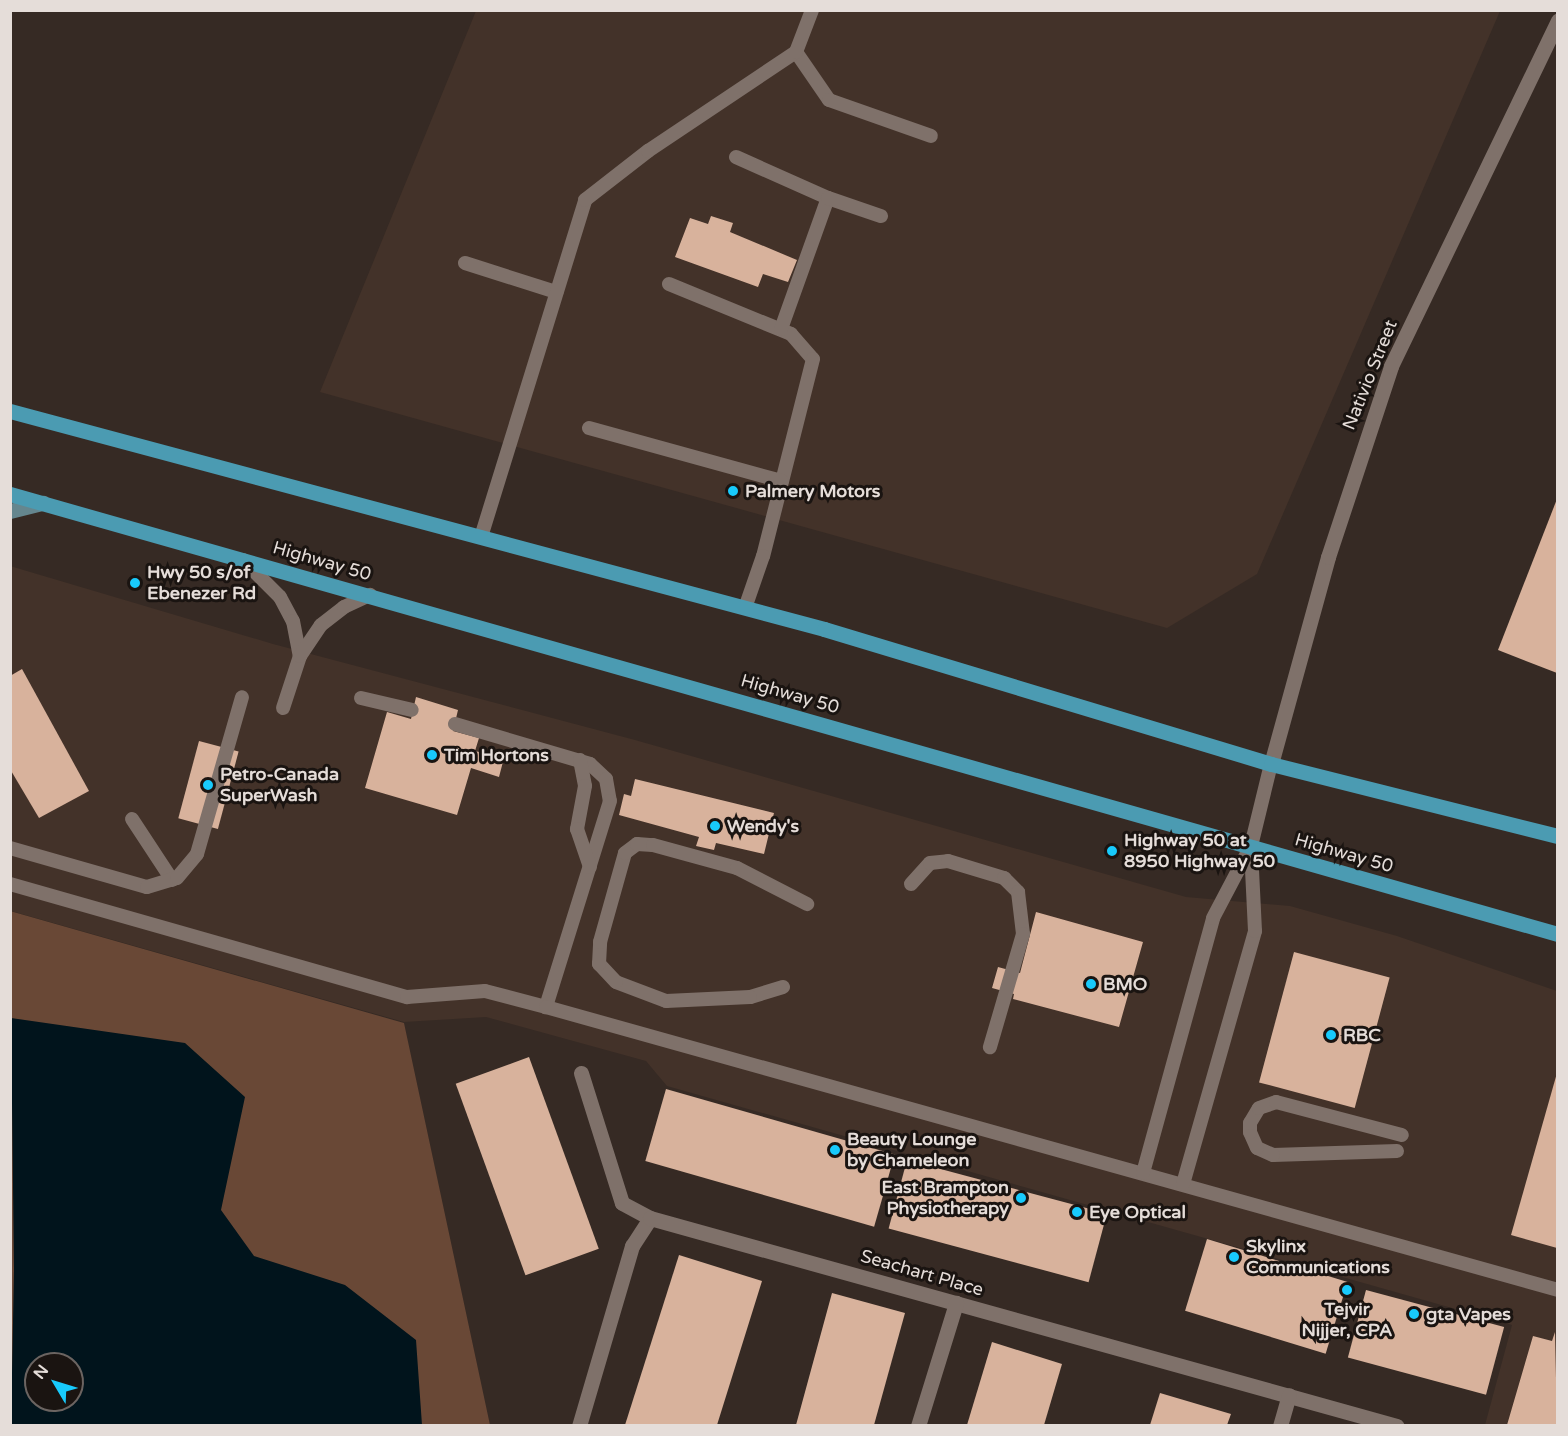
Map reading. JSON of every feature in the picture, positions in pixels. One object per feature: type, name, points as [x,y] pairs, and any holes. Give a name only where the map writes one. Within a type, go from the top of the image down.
[{"type":"main road","points":[[10,411],[986,675],[1271,764],[1557,836]]},
{"type":"main road","name":"Highway 50","points":[[10,494],[1557,934]]},
{"type":"main road","points":[[10,511],[43,503]]},
{"type":"street","name":"Nativio Street","points":[[1271,764],[1332,546],[1391,366],[1557,20]]},
{"type":"street","name":"Seachart Place","points":[[581,1073],[622,1203],[650,1218],[1397,1425]]},
{"type":"street","points":[[579,1425],[632,1246],[650,1218]]},
{"type":"street","points":[[918,1425],[956,1303]]},
{"type":"street","points":[[1280,1425],[1289,1395]]},
{"type":"lane","points":[[481,537],[585,201],[648,151],[796,52],[812,10]]},
{"type":"lane","points":[[796,52],[829,100],[931,136]]},
{"type":"lane","points":[[736,157],[828,198],[881,216]]},
{"type":"lane","points":[[781,329],[828,198]]},
{"type":"lane","points":[[465,263],[556,292]]},
{"type":"lane","points":[[669,284],[791,334],[813,359],[782,481],[745,608]]},
{"type":"lane","points":[[589,428],[782,481]]},
{"type":"lane","points":[[242,559],[280,597],[293,621],[300,656]]},
{"type":"lane","points":[[283,708],[300,656],[321,625],[344,608],[370,595]]},
{"type":"lane","points":[[10,848],[147,887],[172,880],[189,867],[197,854],[242,697]]},
{"type":"lane","points":[[361,698],[412,710]]},
{"type":"lane","points":[[455,723],[580,760],[600,770],[610,789],[590,867],[546,1007]]},
{"type":"lane","points":[[580,760],[585,786],[577,830],[590,867]]},
{"type":"lane","points":[[1143,1173],[1213,918],[1251,846],[1271,764]]},
{"type":"lane","points":[[132,819],[172,880]]},
{"type":"lane","points":[[783,987],[750,997],[666,1001],[616,982],[599,964],[600,942],[625,854],[637,844],[653,845],[737,868],[807,904]]},
{"type":"lane","points":[[1183,1184],[1255,930],[1251,846]]},
{"type":"lane","points":[[911,884],[930,863],[948,861],[1004,878],[1018,892],[1023,934],[990,1047]]},
{"type":"lane","points":[[10,884],[407,997],[485,992],[546,1007],[1557,1290]]},
{"type":"lane","points":[[1397,1151],[1273,1155],[1257,1148],[1250,1132],[1250,1123],[1259,1108],[1276,1102],[1402,1135]]},
{"type":"shaded area","points":[[476,11],[1500,11],[1257,574],[1167,628],[320,392]]},
{"type":"shaded area","points":[[10,566],[273,644],[635,740],[1186,897],[1290,906],[1397,936],[1557,991],[1557,1425],[1485,1425],[1512,1325],[667,1086],[646,1061],[486,1017],[404,1022],[11,911]]},
{"type":"shaded area","points":[[10,911],[404,1023],[490,1425],[11,1425]]},
{"type":"water","points":[[11,1018],[185,1043],[245,1097],[221,1210],[254,1256],[345,1285],[416,1340],[422,1425],[11,1425],[14,1270]]},
{"type":"building","points":[[711,216],[733,223],[730,232],[797,260],[788,282],[763,274],[758,287],[675,257],[690,218],[708,224]]},
{"type":"building","points":[[1557,499],[1557,673],[1498,650]]},
{"type":"building","points":[[22,669],[89,791],[39,818],[10,769],[10,676]]},
{"type":"building","name":"Tim Hortons","points":[[416,697],[458,710],[453,731],[479,738],[475,751],[504,758],[499,777],[471,768],[457,815],[365,788],[387,712],[411,719]]},
{"type":"building","name":"Petro-Canada SuperWash","points":[[199,741],[239,752],[218,829],[178,818]]},
{"type":"building","name":"Wendy's","points":[[635,779],[774,813],[764,854],[716,843],[714,850],[696,846],[699,837],[619,815],[624,794],[631,796]]},
{"type":"building","points":[[1036,912],[1143,942],[1119,1027],[1013,999],[1014,994],[992,988],[998,967],[1020,973]]},
{"type":"building","points":[[1294,952],[1390,978],[1355,1108],[1259,1082]]},
{"type":"building","points":[[529,1057],[599,1249],[525,1275],[456,1084]]},
{"type":"building","points":[[1557,1073],[1557,1248],[1511,1235]]},
{"type":"building","points":[[666,1089],[895,1155],[874,1227],[645,1161]]},
{"type":"building","points":[[907,1160],[1107,1214],[1089,1282],[889,1229]]},
{"type":"building","points":[[1207,1239],[1348,1282],[1326,1354],[1185,1311]]},
{"type":"building","points":[[679,1255],[762,1281],[717,1425],[625,1425]]},
{"type":"building","points":[[1366,1290],[1504,1327],[1486,1395],[1348,1358]]},
{"type":"building","points":[[832,1293],[905,1313],[874,1425],[796,1425]]},
{"type":"building","points":[[1555,1332],[1557,1425],[1507,1425],[1533,1336],[1552,1341]]},
{"type":"building","points":[[992,1342],[1062,1364],[1044,1425],[967,1425]]},
{"type":"building","points":[[1160,1393],[1231,1414],[1227,1425],[1150,1425]]},
{"type":"place","name":"Palmery Motors","points":[[733,491]]},
{"type":"place","name":"Hwy 50 s/of Ebenezer Rd","points":[[135,583]]},
{"type":"place","name":"Tim Hortons","points":[[432,755]]},
{"type":"place","name":"Petro-Canada SuperWash","points":[[208,785]]},
{"type":"place","name":"Wendy's","points":[[715,826]]},
{"type":"place","name":"Highway 50 at 8950 Highway 50","points":[[1112,851]]},
{"type":"place","name":"BMO","points":[[1091,984]]},
{"type":"place","name":"RBC","points":[[1331,1035]]},
{"type":"place","name":"Beauty Lounge by Chameleon","points":[[835,1150]]},
{"type":"place","name":"East Brampton Physiotherapy","points":[[1021,1198]]},
{"type":"place","name":"Eye Optical","points":[[1077,1212]]},
{"type":"place","name":"Skylinx Communications","points":[[1234,1257]]},
{"type":"place","name":"Tejvir Nijjer, CPA","points":[[1347,1290]]},
{"type":"place","name":"gta Vapes","points":[[1414,1314]]}]
